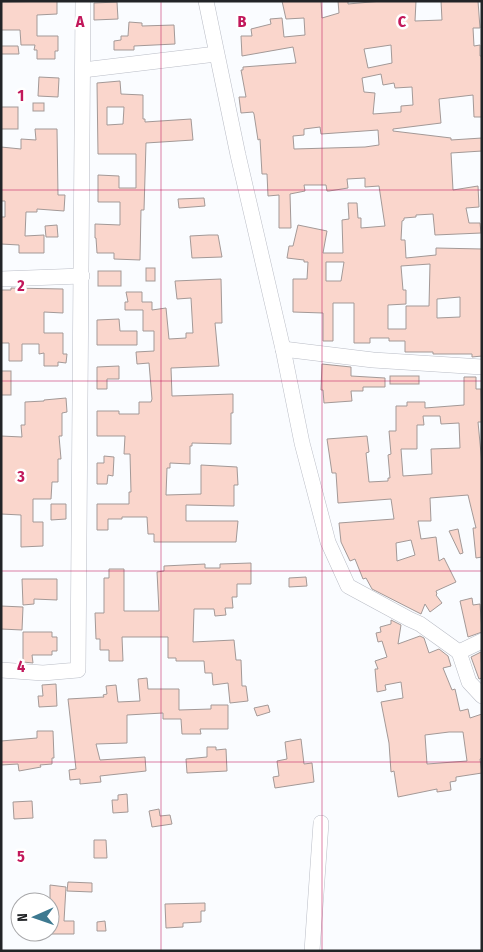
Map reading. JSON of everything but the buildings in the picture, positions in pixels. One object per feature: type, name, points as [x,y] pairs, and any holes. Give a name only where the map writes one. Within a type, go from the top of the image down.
[{"type":"street","points":[[1,670],[43,673],[78,670],[83,1]]},
{"type":"street","points":[[206,1],[302,443],[328,542],[348,586],[420,624],[459,652],[469,682],[482,696]]},
{"type":"street","points":[[83,70],[216,54]]},
{"type":"street","points":[[1,279],[82,276]]},
{"type":"street","points":[[283,350],[373,360],[482,367]]},
{"type":"street","points":[[459,652],[482,641]]},
{"type":"street","points":[[312,951],[321,823]]}]
